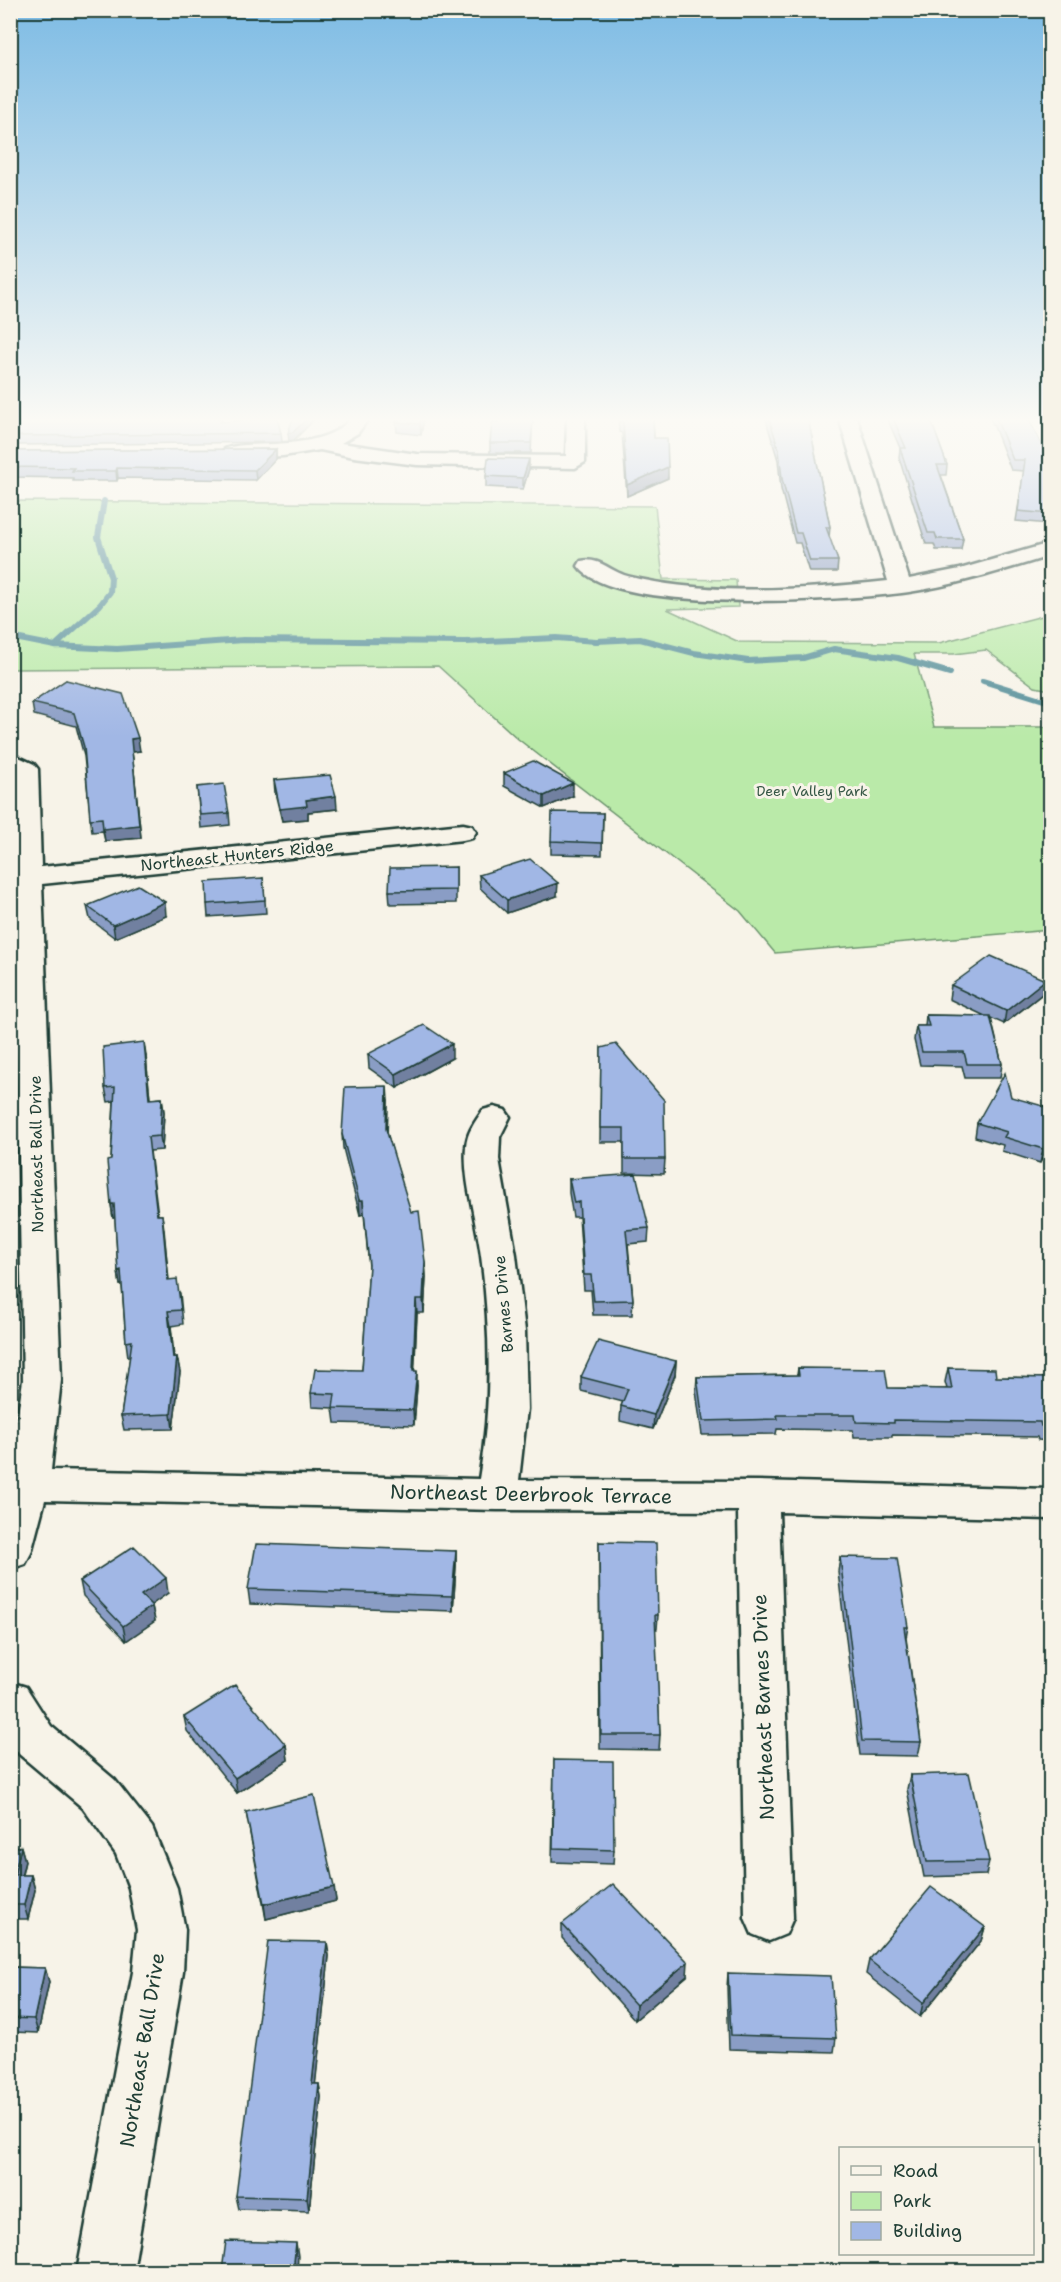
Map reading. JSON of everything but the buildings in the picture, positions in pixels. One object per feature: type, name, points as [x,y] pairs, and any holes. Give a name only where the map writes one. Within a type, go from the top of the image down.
[{"type":"street","points":[[881,524],[900,586]]},
{"type":"street","points":[[589,566],[613,580],[659,588],[718,593],[855,593],[939,580],[1050,549]]},
{"type":"street","name":"Northeast Ball Drive","points":[[10,759],[25,769],[20,878],[42,1380],[20,1484],[10,1553]]},
{"type":"street","name":"Northeast Hunters Ridge","points":[[20,878],[463,832]]},
{"type":"street","name":"Barnes Drive","points":[[494,1117],[486,1127],[481,1150],[503,1275],[508,1332],[508,1411],[497,1495]]},
{"type":"street","name":"Northeast Deerbrook Terrace","points":[[20,1484],[497,1495],[758,1496],[1050,1504]]},
{"type":"street","name":"Northeast Barnes Drive","points":[[758,1496],[769,1918]]},
{"type":"street","name":"Northeast Ball Drive","points":[[10,1700],[35,1740],[99,1794],[135,1842],[153,1888],[161,1930],[158,1972],[105,2271]]},
{"type":"green space","name":"Deer Valley Park","points":[[11,524],[657,524],[663,579],[736,580],[738,607],[667,609],[739,642],[939,643],[1050,614],[1050,690],[1035,687],[986,650],[954,654],[914,654],[934,727],[1050,727],[1050,930],[775,953],[740,911],[518,739],[438,666],[11,669]]},
{"type":"waterway","points":[[55,646],[100,605],[110,592],[111,578],[98,537],[100,524]]},
{"type":"waterway","points":[[10,637],[55,646]]},
{"type":"waterway","points":[[55,646],[117,649],[243,640],[465,642],[556,638],[596,641],[640,639],[694,653],[748,661],[803,658],[834,649],[898,658],[950,673]]},
{"type":"waterway","points":[[983,681],[1050,702]]}]
